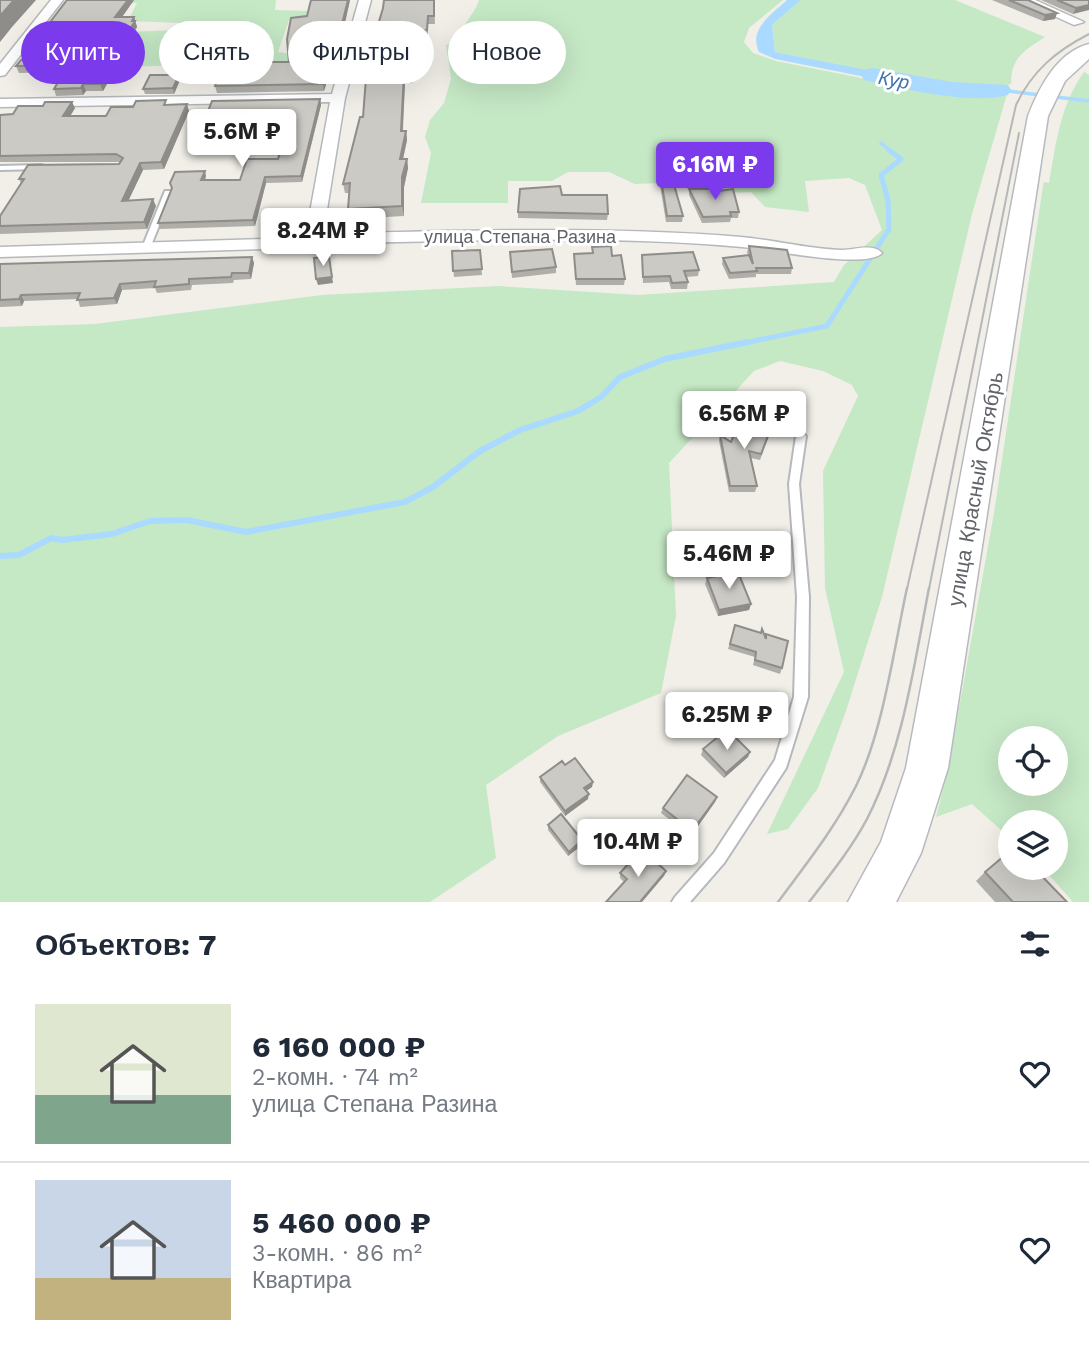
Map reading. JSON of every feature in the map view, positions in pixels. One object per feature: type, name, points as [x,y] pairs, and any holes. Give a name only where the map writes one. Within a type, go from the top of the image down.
[{"type":"main road","name":"улица Красный Октябрь","points":[[875,900],[899,853],[926,768],[1038,116],[1051,83],[1061,71],[1089,50]]},
{"type":"street","points":[[9,66],[58,0]]},
{"type":"street","points":[[0,252],[267,244],[298,240],[315,231],[338,98],[365,0]]},
{"type":"street","points":[[1025,0],[1077,22]]},
{"type":"street","points":[[0,103],[338,98]]},
{"type":"street","name":"улица Степана Разина","points":[[315,231],[340,238],[528,235],[640,237],[742,242],[842,255],[874,253]]},
{"type":"lane","points":[[0,168],[53,167]]},
{"type":"lane","points":[[146,247],[168,193]]},
{"type":"lane","points":[[680,902],[719,858],[781,763],[800,697],[803,597],[794,484],[801,436]]},
{"type":"green space","points":[[125,0],[276,0],[275,10],[309,11],[306,19],[288,21],[278,52],[288,54],[288,62],[274,62],[274,21],[128,21],[137,3],[124,3]]},
{"type":"green space","points":[[479,0],[783,0],[749,28],[744,42],[753,53],[776,61],[951,96],[1007,94],[972,214],[882,597],[818,788],[788,829],[767,834],[844,672],[825,588],[823,471],[858,396],[852,385],[823,371],[780,361],[754,371],[669,463],[676,616],[661,693],[558,736],[486,785],[496,858],[430,902],[0,902],[0,327],[95,324],[322,295],[498,286],[638,295],[834,282],[844,265],[882,230],[865,185],[849,178],[805,181],[809,212],[765,207],[751,192],[725,193],[709,181],[635,184],[609,172],[568,172],[552,181],[508,181],[508,203],[421,203],[431,153],[425,137],[430,120],[444,103],[450,84],[566,84],[566,21],[467,21]]},
{"type":"green space","points":[[801,0],[955,0],[1045,37],[1016,61],[1011,84],[986,87],[927,83],[775,52],[772,25]]},
{"type":"green space","points":[[145,31],[159,31],[159,66],[145,66]]},
{"type":"green space","points":[[1084,72],[1089,75],[1089,902],[1073,902],[1054,880],[1068,880],[1068,810],[998,810],[998,827],[972,804],[936,817],[948,770],[994,513],[1043,186],[1044,182],[1049,183],[1060,125],[1069,98]]},
{"type":"water","points":[[787,0],[801,0],[772,25],[775,52],[922,81],[916,87],[775,59],[759,52],[756,44],[759,29]]},
{"type":"building","points":[[0,0],[14,0],[0,16]]},
{"type":"building","points":[[67,0],[128,0],[115,17],[134,17],[132,21],[51,21]]},
{"type":"building","points":[[311,0],[348,0],[343,21],[290,21],[291,18],[307,16]]},
{"type":"building","points":[[384,0],[434,0],[434,16],[428,16],[428,21],[379,21]]},
{"type":"building","points":[[1009,0],[1028,0],[1057,13],[1045,15]]},
{"type":"building","points":[[1057,0],[1089,0],[1089,5],[1076,8]]},
{"type":"building","points":[[274,62],[288,62],[288,84],[323,84],[215,86],[274,84]]},
{"type":"building","points":[[150,75],[159,75],[159,84],[175,84],[173,88],[143,89]]},
{"type":"building","points":[[57,84],[83,84],[81,88],[54,89]]},
{"type":"building","points":[[366,84],[403,84],[401,131],[406,131],[400,159],[407,159],[402,177],[402,206],[348,209],[350,183],[343,184],[360,117],[363,117]]},
{"type":"building","points":[[320,99],[301,176],[265,177],[253,220],[158,223],[172,188],[170,183],[175,172],[205,171],[201,180],[240,180],[247,159],[278,159],[293,112],[207,114],[212,101]]},
{"type":"building","points":[[166,100],[164,105],[187,104],[161,162],[140,163],[122,201],[153,199],[144,222],[0,226],[0,216],[24,179],[19,179],[28,165],[119,164],[123,158],[116,154],[0,156],[0,115],[13,114],[18,106],[72,102],[63,116],[106,116],[111,107],[133,107],[136,101]]},
{"type":"building","points":[[670,171],[683,216],[667,216],[660,173]]},
{"type":"building","points":[[560,186],[562,195],[607,195],[608,214],[518,212],[520,189]]},
{"type":"building","points":[[689,189],[711,189],[712,192],[733,189],[739,212],[730,212],[731,216],[703,217]]},
{"type":"building","points":[[611,246],[612,256],[621,255],[625,279],[576,279],[574,254],[593,253],[592,247]]},
{"type":"building","points":[[749,246],[787,250],[792,268],[756,268],[757,271],[730,273],[723,258],[749,255],[753,264]]},
{"type":"building","points":[[552,249],[556,267],[512,272],[510,252]]},
{"type":"building","points":[[480,250],[482,269],[453,271],[452,251]]},
{"type":"building","points":[[693,252],[699,270],[684,271],[688,282],[672,283],[670,276],[643,277],[642,255]]},
{"type":"building","points":[[252,257],[249,273],[232,273],[231,277],[189,279],[189,284],[154,287],[156,281],[120,284],[114,298],[77,300],[80,293],[21,295],[19,299],[0,300],[0,264]]},
{"type":"building","points":[[329,257],[332,277],[316,279],[314,258]]},
{"type":"building","points":[[742,416],[772,425],[761,454],[749,451],[757,486],[730,486],[720,435],[731,442]]},
{"type":"building","points":[[738,572],[751,604],[719,610],[707,578]]},
{"type":"building","points":[[735,625],[761,633],[762,629],[766,639],[766,634],[788,641],[782,668],[755,660],[756,652],[730,644]]},
{"type":"building","points":[[732,734],[750,752],[726,773],[703,749],[719,736],[724,741]]},
{"type":"building","points":[[575,758],[593,782],[584,788],[589,794],[565,811],[540,777],[562,761],[565,765]]},
{"type":"building","points":[[687,775],[717,797],[692,831],[663,808]]},
{"type":"building","points":[[561,814],[582,840],[569,852],[548,825]]},
{"type":"building","points":[[642,849],[666,871],[640,902],[606,902],[627,879],[620,873]]},
{"type":"building","points":[[998,861],[998,880],[1046,880],[1067,902],[1013,902],[985,872]]},
{"type":"waterway","name":"Кур","points":[[872,75],[952,89],[1000,90]]},
{"type":"waterway","name":"Кур","points":[[1000,90],[1089,101]]},
{"type":"waterway","points":[[881,143],[892,152]]},
{"type":"waterway","points":[[739,344],[827,326],[889,229],[888,200],[881,175],[901,159],[889,150]]},
{"type":"waterway","points":[[0,556],[19,555],[51,538],[62,540],[112,534],[150,521],[187,520],[246,532],[405,502],[433,487],[480,451],[520,430],[578,411],[601,397],[620,377],[665,359],[748,342]]},
{"type":"tram line","points":[[907,589],[1016,105],[1046,63],[1089,34]]},
{"type":"tram line","points":[[929,589],[1019,133]]},
{"type":"tram line","points":[[778,902],[820,846],[856,786],[881,715],[907,588]]},
{"type":"tram line","points":[[809,902],[840,862],[867,819],[890,764],[906,706],[929,588]]}]
